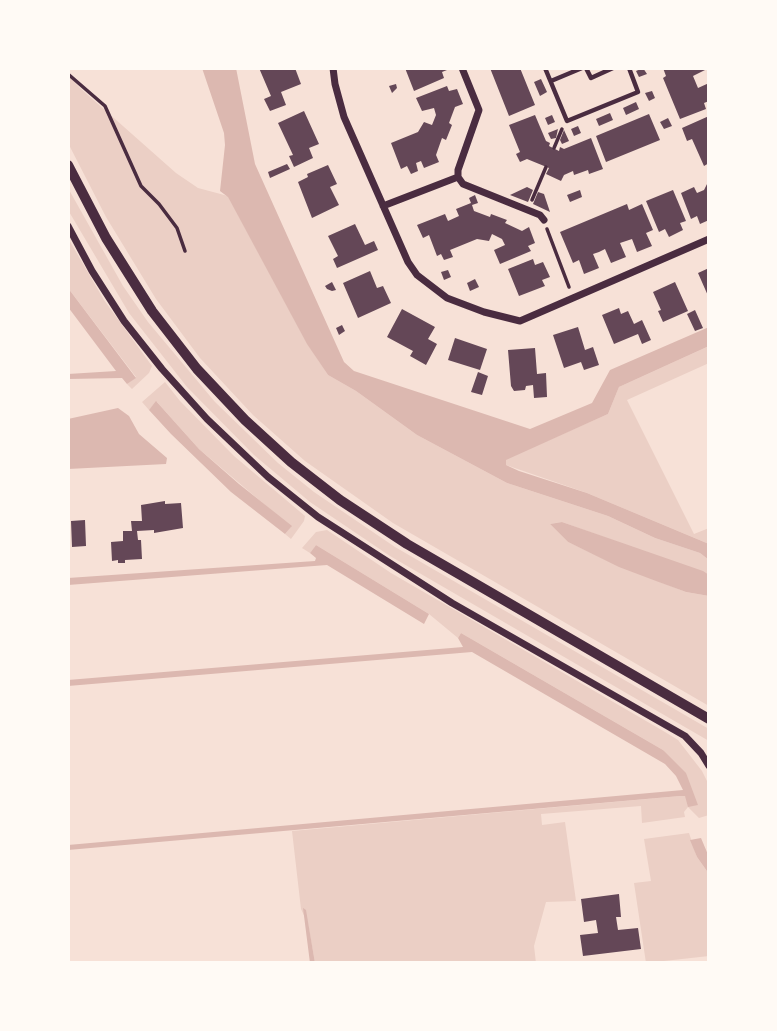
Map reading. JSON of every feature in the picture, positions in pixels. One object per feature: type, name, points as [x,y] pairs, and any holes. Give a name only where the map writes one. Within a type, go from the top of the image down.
[{"type":"main road","points":[[68,165],[106,238],[152,311],[197,369],[245,420],[291,463],[340,500],[407,544],[709,719]]},
{"type":"street","points":[[333,68],[344,117],[408,262],[432,289],[447,298],[484,312],[520,321],[709,239]]},
{"type":"street","points":[[462,68],[479,110],[458,177],[463,184],[540,215],[544,220]]},
{"type":"street","points":[[383,206],[458,177]]},
{"type":"street","points":[[68,226],[111,301],[155,360],[207,419],[268,477],[318,517],[431,590],[685,736],[709,766]]},
{"type":"lane","points":[[545,68],[567,121],[638,92],[630,68]]},
{"type":"lane","points":[[551,81],[584,68],[591,78],[613,68]]},
{"type":"path","points":[[68,74],[105,106],[141,186],[177,228],[185,251]]},
{"type":"path","points":[[554,148],[567,121]]},
{"type":"path","points":[[527,211],[546,167]]},
{"type":"path","points":[[544,220],[573,298]]},
{"type":"shaded area","points":[[202,68],[236,68],[255,164],[344,362],[354,371],[530,429],[592,403],[610,370],[709,327],[709,346],[619,387],[608,414],[506,460],[506,465],[587,493],[709,544],[709,560],[700,553],[655,538],[608,516],[507,483],[417,435],[356,391],[328,375],[307,344],[228,197],[220,191],[224,133]]},
{"type":"shaded area","points":[[68,75],[176,173],[198,188],[228,196],[307,343],[328,375],[356,391],[417,435],[507,483],[608,516],[655,538],[700,553],[709,560],[709,575],[562,522],[550,524],[568,542],[619,566],[686,592],[709,596],[709,706],[393,523],[305,461],[253,415],[200,358],[156,299],[106,217],[68,143]]},
{"type":"shaded area","points":[[68,188],[123,286],[148,322],[215,402],[278,463],[314,492],[395,547],[709,729],[709,741],[390,556],[310,502],[254,455],[187,387],[129,313],[68,210]]},
{"type":"shaded area","points":[[68,238],[104,300],[152,366],[149,373],[132,389],[127,384],[136,377],[68,288]]},
{"type":"shaded area","points":[[68,288],[136,378],[127,384],[122,378],[68,379],[68,374],[116,371],[68,307]]},
{"type":"shaded area","points":[[709,346],[709,363],[627,400],[694,534],[709,528],[709,544],[587,493],[506,465],[506,459],[608,414],[619,387]]},
{"type":"shaded area","points":[[165,382],[234,456],[305,516],[291,539],[285,534],[291,527],[199,449],[157,402],[149,410],[142,402]]},
{"type":"shaded area","points":[[156,401],[199,449],[292,526],[285,534],[231,492],[171,434],[149,410]]},
{"type":"shaded area","points":[[118,408],[129,416],[139,434],[167,458],[166,464],[68,469],[68,419]]},
{"type":"shaded area","points":[[562,522],[703,571],[709,575],[709,596],[686,592],[619,567],[568,542],[550,524]]},
{"type":"shaded area","points":[[327,530],[391,573],[678,740],[702,771],[709,785],[709,815],[699,818],[688,807],[684,812],[685,817],[642,823],[641,806],[541,814],[542,825],[565,822],[576,901],[546,902],[534,946],[536,963],[315,963],[308,924],[301,909],[292,831],[680,796],[685,796],[698,805],[663,750],[461,633],[458,638],[429,614],[316,545],[310,553],[302,548],[316,532]]},
{"type":"shaded area","points":[[316,545],[429,614],[424,624],[327,565],[68,585],[68,578],[315,561],[316,558],[310,553]]},
{"type":"shaded area","points":[[461,633],[663,750],[686,773],[698,805],[688,807],[685,796],[680,796],[68,850],[68,845],[683,790],[676,776],[665,764],[472,652],[68,686],[68,680],[463,647],[458,638]]},
{"type":"shaded area","points":[[689,833],[697,857],[709,874],[709,956],[646,963],[634,883],[651,881],[644,839]]},
{"type":"shaded area","points":[[701,838],[709,857],[709,874],[697,857],[690,840]]},
{"type":"shaded area","points":[[303,908],[306,910],[315,963],[310,963]]},
{"type":"building","points":[[259,68],[295,68],[301,84],[281,92],[286,105],[270,111],[264,99],[271,96]]},
{"type":"building","points":[[405,68],[452,68],[442,72],[444,78],[414,91]]},
{"type":"building","points":[[490,68],[520,68],[535,105],[509,116]]},
{"type":"building","points":[[643,68],[647,74],[639,77],[636,71]]},
{"type":"building","points":[[663,68],[709,68],[693,76],[698,88],[709,83],[709,101],[704,103],[706,109],[680,119],[663,78],[666,76]]},
{"type":"building","points":[[541,79],[547,92],[540,96],[534,82]]},
{"type":"building","points":[[396,84],[397,88],[392,93],[389,86]]},
{"type":"building","points":[[447,86],[449,91],[457,89],[463,104],[455,107],[446,140],[442,138],[436,155],[439,162],[424,168],[421,161],[416,163],[418,171],[411,174],[407,166],[401,169],[391,143],[418,132],[424,122],[432,125],[436,115],[434,108],[422,111],[416,98]]},
{"type":"building","points":[[652,91],[655,98],[649,101],[645,93]]},
{"type":"building","points":[[636,102],[639,109],[626,115],[623,108]]},
{"type":"building","points":[[304,111],[319,144],[309,148],[313,158],[294,167],[289,156],[293,155],[278,123]]},
{"type":"building","points":[[610,113],[613,120],[599,126],[596,119]]},
{"type":"building","points":[[649,114],[660,140],[606,162],[596,136]]},
{"type":"building","points":[[535,115],[546,141],[550,143],[549,146],[559,151],[560,147],[564,149],[591,138],[603,169],[574,175],[573,171],[564,175],[561,181],[546,174],[549,168],[527,159],[520,162],[516,154],[520,152],[509,125]]},
{"type":"building","points":[[552,115],[555,122],[548,125],[545,118]]},
{"type":"building","points":[[709,116],[709,163],[704,166],[692,139],[687,141],[682,128]]},
{"type":"building","points":[[668,118],[672,126],[664,129],[660,122]]},
{"type":"building","points":[[578,126],[581,133],[574,136],[571,129]]},
{"type":"building","points":[[558,129],[556,138],[551,139],[548,133]]},
{"type":"building","points":[[564,130],[569,141],[562,144],[560,140]]},
{"type":"building","points":[[287,164],[290,169],[270,178],[268,172]]},
{"type":"building","points":[[328,165],[337,184],[330,187],[339,205],[312,218],[298,182],[308,177],[307,174]]},
{"type":"building","points":[[709,180],[709,220],[700,224],[697,216],[691,219],[681,193],[694,187],[697,193],[704,190]]},
{"type":"building","points":[[527,187],[533,190],[528,202],[510,195]]},
{"type":"building","points":[[580,190],[582,197],[570,202],[567,195]]},
{"type":"building","points":[[673,190],[686,221],[680,223],[683,230],[669,237],[665,229],[659,232],[646,201]]},
{"type":"building","points":[[538,192],[544,194],[550,212],[533,204]]},
{"type":"building","points":[[475,195],[478,203],[472,205],[474,211],[507,220],[505,223],[522,231],[529,227],[535,243],[528,246],[531,251],[500,264],[494,250],[505,245],[502,239],[492,234],[489,241],[477,239],[450,250],[453,257],[444,260],[441,254],[437,256],[429,235],[423,238],[417,225],[445,214],[448,221],[459,216],[456,209],[471,203],[469,198]]},
{"type":"building","points":[[627,204],[629,210],[642,204],[653,230],[646,233],[652,246],[637,252],[632,239],[620,243],[626,257],[611,263],[605,249],[593,254],[599,268],[584,274],[579,260],[573,263],[560,232]]},
{"type":"building","points":[[355,224],[365,245],[374,241],[378,250],[337,268],[333,259],[338,256],[328,236]]},
{"type":"building","points":[[533,259],[535,265],[543,262],[550,277],[542,280],[545,286],[519,296],[508,269]]},
{"type":"building","points":[[709,268],[709,298],[698,273]]},
{"type":"building","points":[[448,270],[451,277],[444,280],[441,272]]},
{"type":"building","points":[[370,271],[377,288],[383,286],[391,303],[358,318],[343,283]]},
{"type":"building","points":[[475,279],[479,287],[470,291],[467,283]]},
{"type":"building","points":[[332,282],[336,290],[332,291],[325,286]]},
{"type":"building","points":[[675,282],[688,311],[663,322],[653,292]]},
{"type":"building","points":[[619,308],[621,314],[628,311],[634,324],[642,320],[651,340],[642,344],[638,334],[614,344],[602,315]]},
{"type":"building","points":[[402,309],[435,327],[428,339],[437,344],[426,365],[410,356],[413,351],[387,337]]},
{"type":"building","points":[[695,310],[703,328],[695,331],[687,314]]},
{"type":"building","points":[[342,325],[345,331],[339,335],[336,328]]},
{"type":"building","points":[[578,327],[585,350],[593,347],[599,365],[584,370],[581,362],[564,368],[553,335]]},
{"type":"building","points":[[455,338],[487,349],[480,370],[448,360]]},
{"type":"building","points":[[535,348],[537,374],[546,373],[547,397],[534,398],[533,385],[526,386],[525,390],[514,391],[511,386],[508,350]]},
{"type":"building","points":[[478,372],[488,376],[482,395],[471,392]]},
{"type":"building","points":[[165,501],[165,504],[181,503],[183,528],[154,533],[154,530],[137,531],[138,540],[141,540],[142,559],[125,560],[125,563],[112,561],[111,542],[123,541],[123,531],[132,531],[131,521],[142,521],[141,505]]},
{"type":"building","points":[[85,520],[86,546],[72,547],[71,521]]},
{"type":"building","points":[[619,894],[621,917],[616,917],[618,930],[638,928],[641,949],[583,956],[580,935],[598,933],[596,920],[584,922],[581,899]]}]
